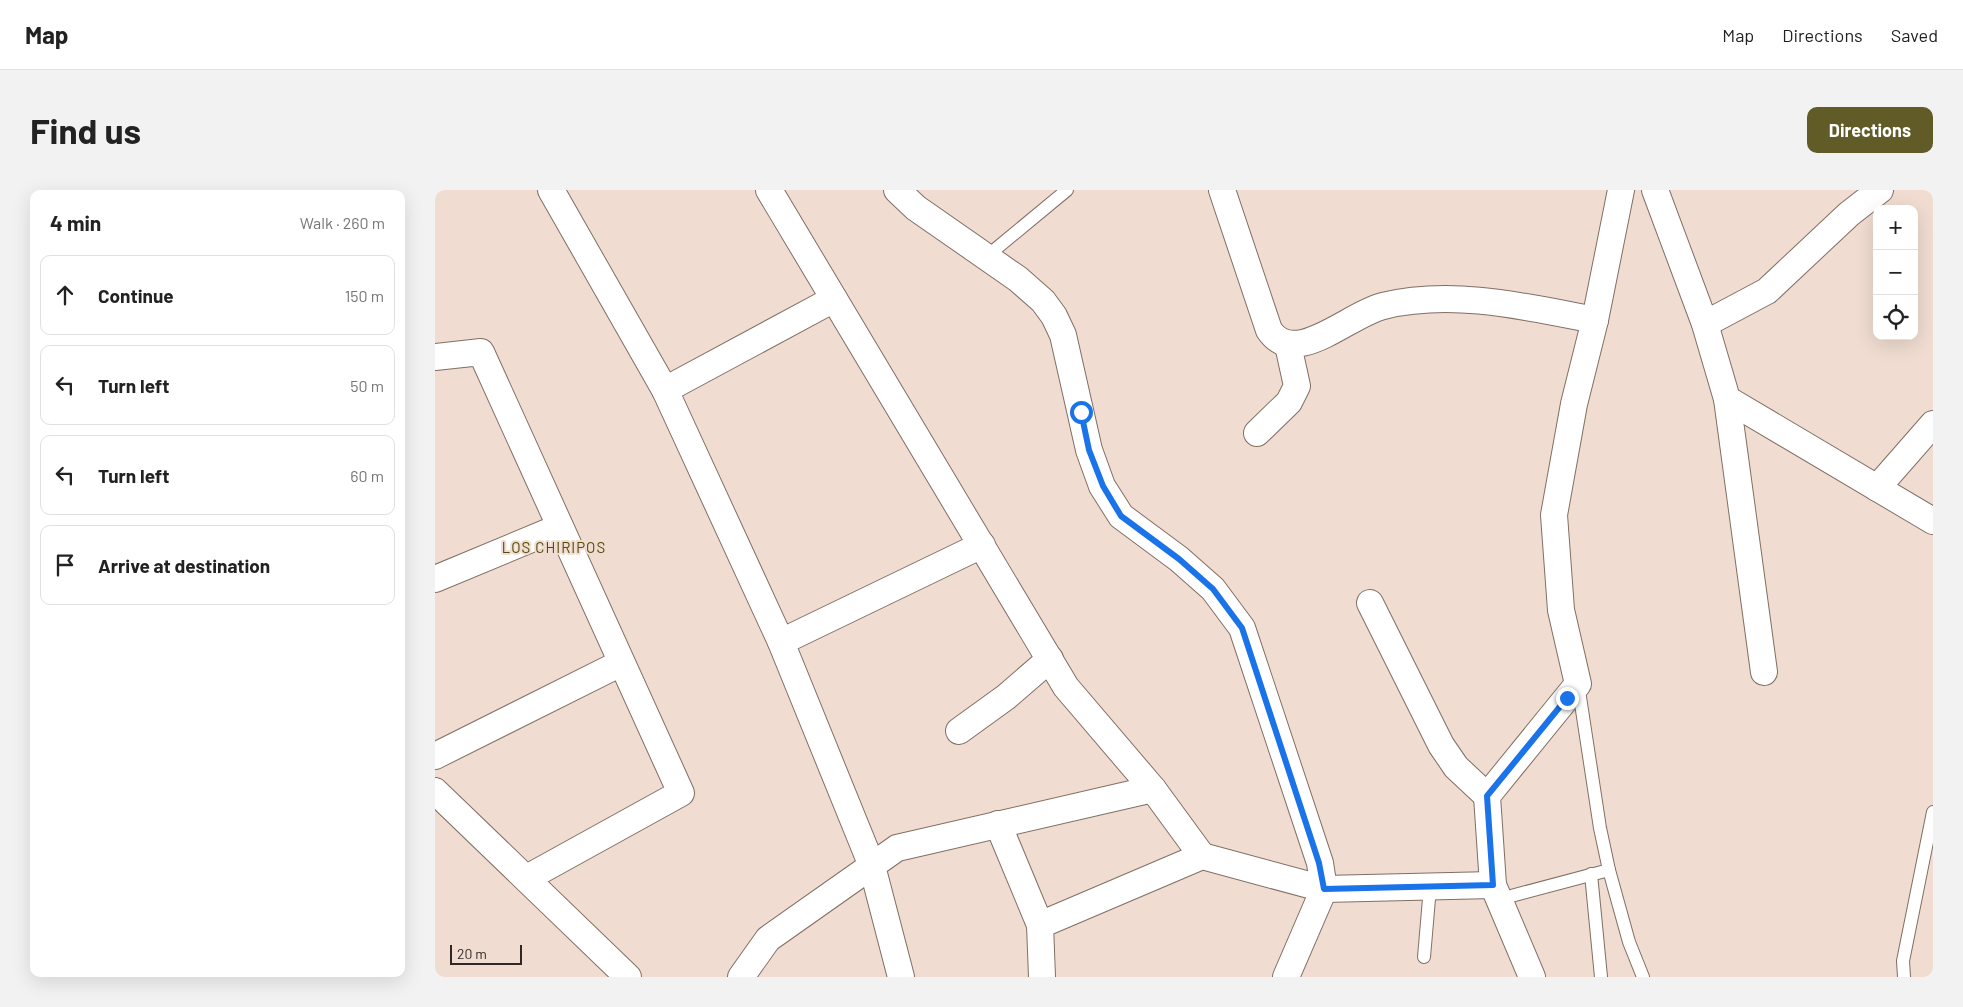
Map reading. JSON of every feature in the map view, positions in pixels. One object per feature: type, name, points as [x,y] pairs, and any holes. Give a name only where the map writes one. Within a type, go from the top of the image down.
[{"type":"street","points":[[551,190],[665,390],[781,642],[872,866],[901,977]]},
{"type":"street","points":[[769,190],[1067,687],[1153,789],[1202,856]]},
{"type":"street","points":[[897,190],[916,208],[1019,279],[1043,301],[1054,316],[1063,335],[1089,450],[1103,486],[1121,516],[1179,559],[1213,589],[1242,628],[1319,863],[1324,889],[1286,977]]},
{"type":"street","points":[[1222,190],[1269,330],[1276,341],[1288,345],[1306,344],[1364,312],[1418,300],[1502,302],[1595,320]]},
{"type":"street","points":[[1487,796],[1578,684],[1561,610],[1554,515],[1574,404],[1595,320],[1621,190]]},
{"type":"street","points":[[1655,190],[1705,324],[1727,399],[1764,672]]},
{"type":"street","points":[[1705,324],[1767,291],[1849,214],[1880,190]]},
{"type":"street","points":[[665,390],[834,299]]},
{"type":"street","points":[[1257,433],[1289,402],[1297,386],[1296,373],[1288,345]]},
{"type":"street","points":[[435,357],[481,352],[681,793],[527,878]]},
{"type":"street","points":[[1727,399],[1933,521]]},
{"type":"street","points":[[1877,488],[1933,424]]},
{"type":"street","points":[[435,579],[560,527]]},
{"type":"street","points":[[781,642],[982,545]]},
{"type":"street","points":[[1370,603],[1441,745],[1457,767],[1487,796],[1497,892],[1532,977]]},
{"type":"street","points":[[959,732],[1006,697],[1049,659]]},
{"type":"street","points":[[435,756],[621,663]]},
{"type":"street","points":[[741,977],[768,938],[897,848],[1153,789]]},
{"type":"street","points":[[435,791],[628,977]]},
{"type":"street","points":[[998,824],[1040,925],[1042,977]]},
{"type":"street","points":[[1040,925],[1202,856],[1324,889],[1429,887],[1497,892]]},
{"type":"lane","points":[[987,257],[1067,190]]},
{"type":"lane","points":[[1578,684],[1599,828],[1629,942],[1643,977]]},
{"type":"lane","points":[[1905,977],[1903,961],[1933,812]]},
{"type":"lane","points":[[1497,892],[1609,870]]},
{"type":"lane","points":[[1591,874],[1601,977]]},
{"type":"lane","points":[[1424,957],[1429,887]]},
{"type":"district","name":"LOS CHIRIPOS","points":[[554,547]]},
{"type":"route","points":[[1081,412],[1089,450],[1103,486],[1121,516],[1179,559],[1213,589],[1242,628],[1319,863],[1324,889],[1493,885],[1487,796],[1567,698]]}]
